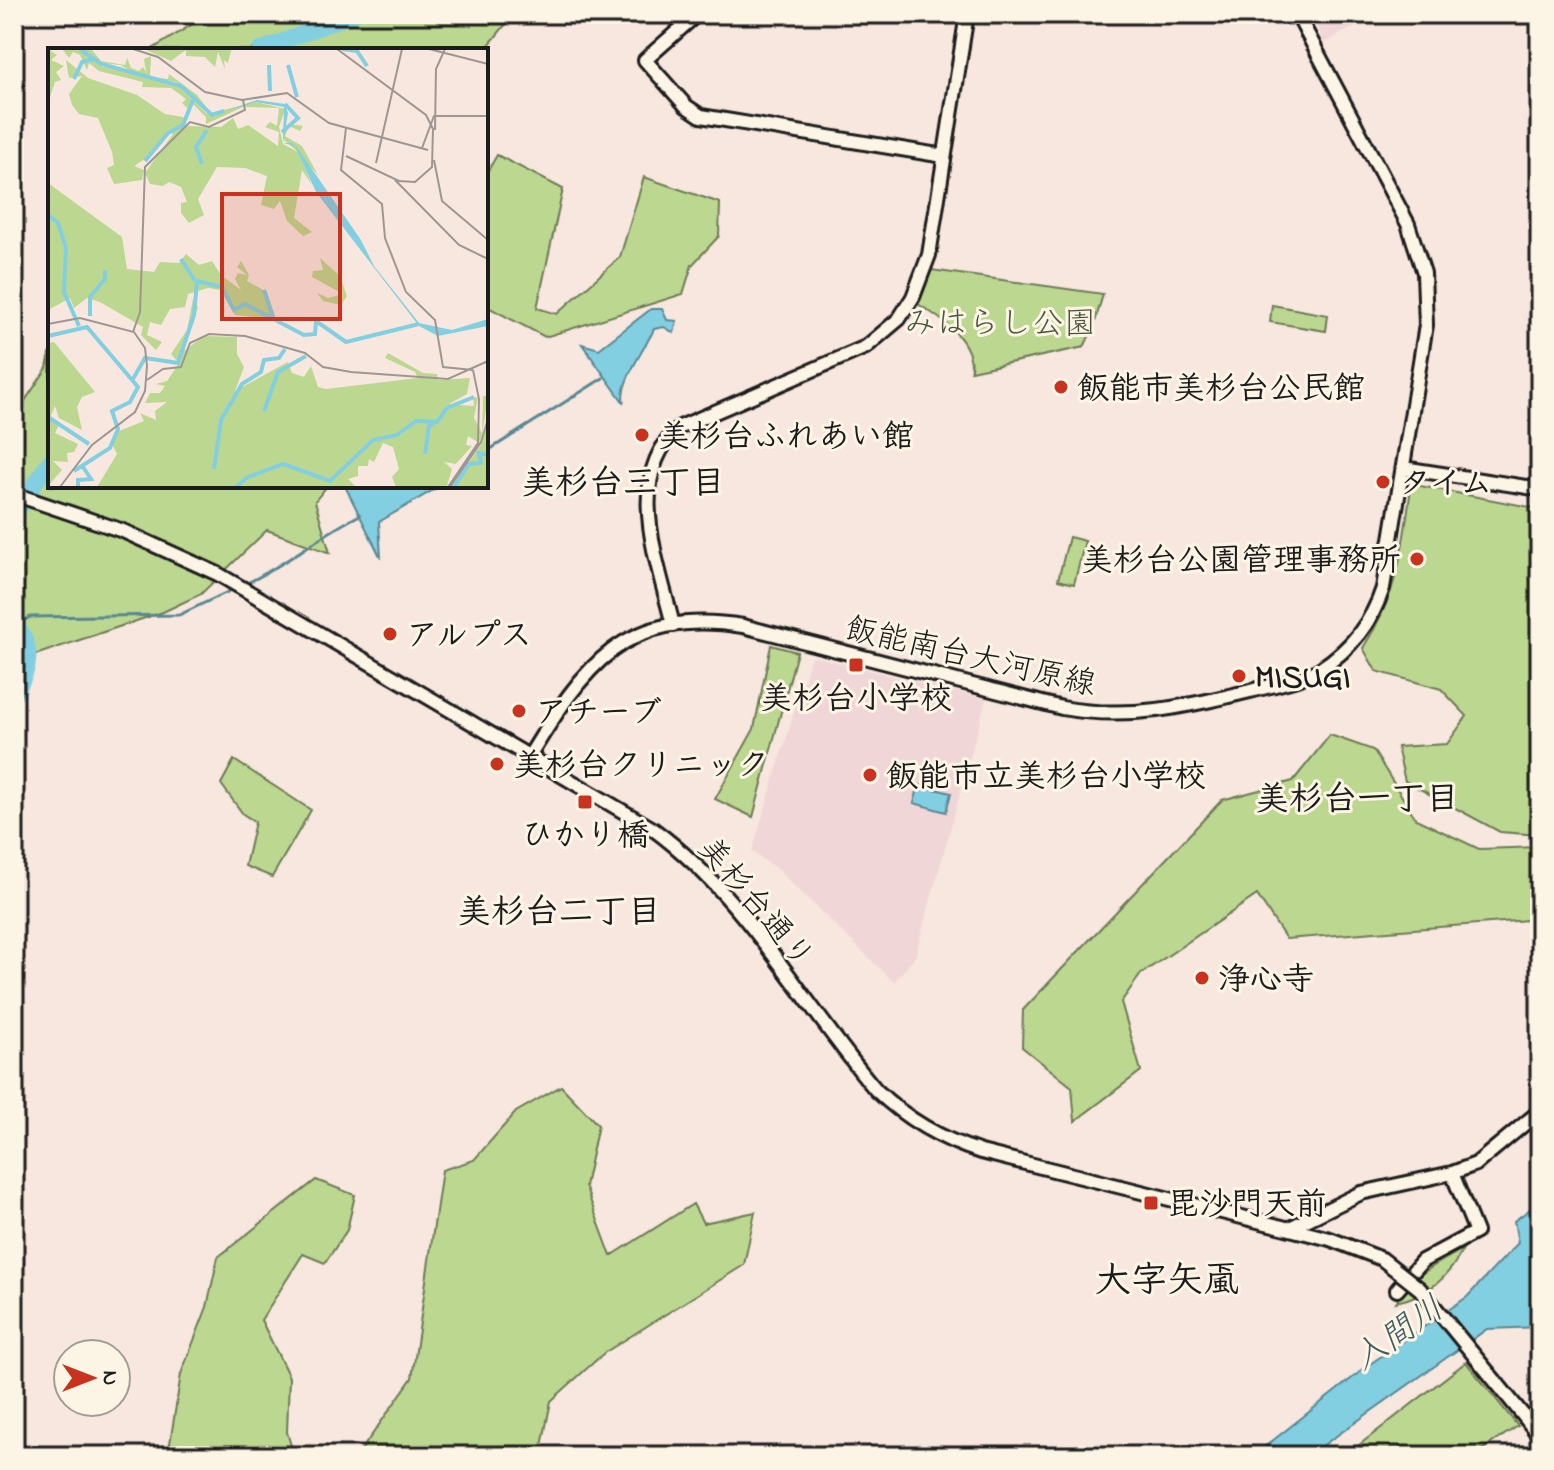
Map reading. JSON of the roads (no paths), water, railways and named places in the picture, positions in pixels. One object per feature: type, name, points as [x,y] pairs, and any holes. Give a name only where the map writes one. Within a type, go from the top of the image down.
[{"type":"street","points":[[697,14],[645,60],[686,106],[701,116],[721,122],[944,156]]},
{"type":"street","points":[[673,625],[647,495],[651,465],[658,450],[680,427],[866,347],[899,319],[913,297],[929,255],[967,14]]},
{"type":"street","name":"飯能南台大河原線","points":[[529,757],[565,698],[593,665],[618,646],[673,625],[706,622],[743,626],[1088,712],[1135,714],[1175,710],[1298,679],[1321,668],[1345,650],[1371,619],[1383,588],[1426,325],[1424,273],[1408,224],[1297,14]]},
{"type":"street","points":[[1403,468],[1540,489]]},
{"type":"street","name":"美杉台通り","points":[[14,494],[151,542],[218,574],[653,829],[695,863],[716,885],[876,1090],[916,1123],[945,1139],[981,1152],[1290,1228],[1382,1259],[1420,1289],[1540,1437]]},
{"type":"street","points":[[1290,1228],[1376,1188],[1452,1173],[1485,1159],[1540,1111]]},
{"type":"street","points":[[1397,1290],[1422,1261],[1476,1232],[1452,1173]]},
{"type":"water","points":[[651,309],[662,309],[667,320],[677,321],[674,333],[664,327],[654,329],[628,377],[624,403],[582,344],[599,349]]},
{"type":"water","points":[[346,488],[437,488],[379,522],[381,558]]},
{"type":"water","points":[[919,785],[951,793],[946,812],[914,803]]},
{"type":"water","name":"入間川","points":[[1540,1202],[1540,1327],[1487,1329],[1308,1456],[1253,1456],[1370,1364],[1467,1297],[1518,1243],[1514,1221]]},
{"type":"waterway","points":[[265,48],[354,14]]},
{"type":"waterway","points":[[488,451],[603,378]]},
{"type":"waterway","points":[[14,517],[48,463]]},
{"type":"waterway","points":[[243,585],[360,515]]},
{"type":"waterway","points":[[17,625],[30,617],[179,615],[236,588]]},
{"type":"waterway","points":[[14,622],[28,650],[27,668],[14,696]]},
{"type":"place","name":"飯能市美杉台公民館","points":[[1061,387]]},
{"type":"place","name":"美杉台ふれあい館","points":[[642,435]]},
{"type":"place","name":"タイム","points":[[1383,482]]},
{"type":"place","name":"美杉台公園管理事務所","points":[[1417,559]]},
{"type":"place","name":"アルプス","points":[[390,634]]},
{"type":"place","name":"美杉台小学校","points":[[856,665]]},
{"type":"place","name":"MISUGI","points":[[1239,676]]},
{"type":"place","name":"アチーブ","points":[[519,711]]},
{"type":"place","name":"美杉台クリニック","points":[[497,764]]},
{"type":"place","name":"飯能市立美杉台小学校","points":[[870,775]]},
{"type":"place","name":"ひかり橋","points":[[585,802]]},
{"type":"place","name":"浄心寺","points":[[1202,978]]},
{"type":"place","name":"毘沙門天前","points":[[1151,1203]]},
{"type":"district","name":"美杉台三丁目","points":[[623,481]]},
{"type":"district","name":"美杉台一丁目","points":[[1357,797]]},
{"type":"district","name":"美杉台二丁目","points":[[559,910]]},
{"type":"district","name":"大字矢颪","points":[[1167,1278]]},
{"type":"park label","name":"みはらし公園","points":[[1000,322]]}]
